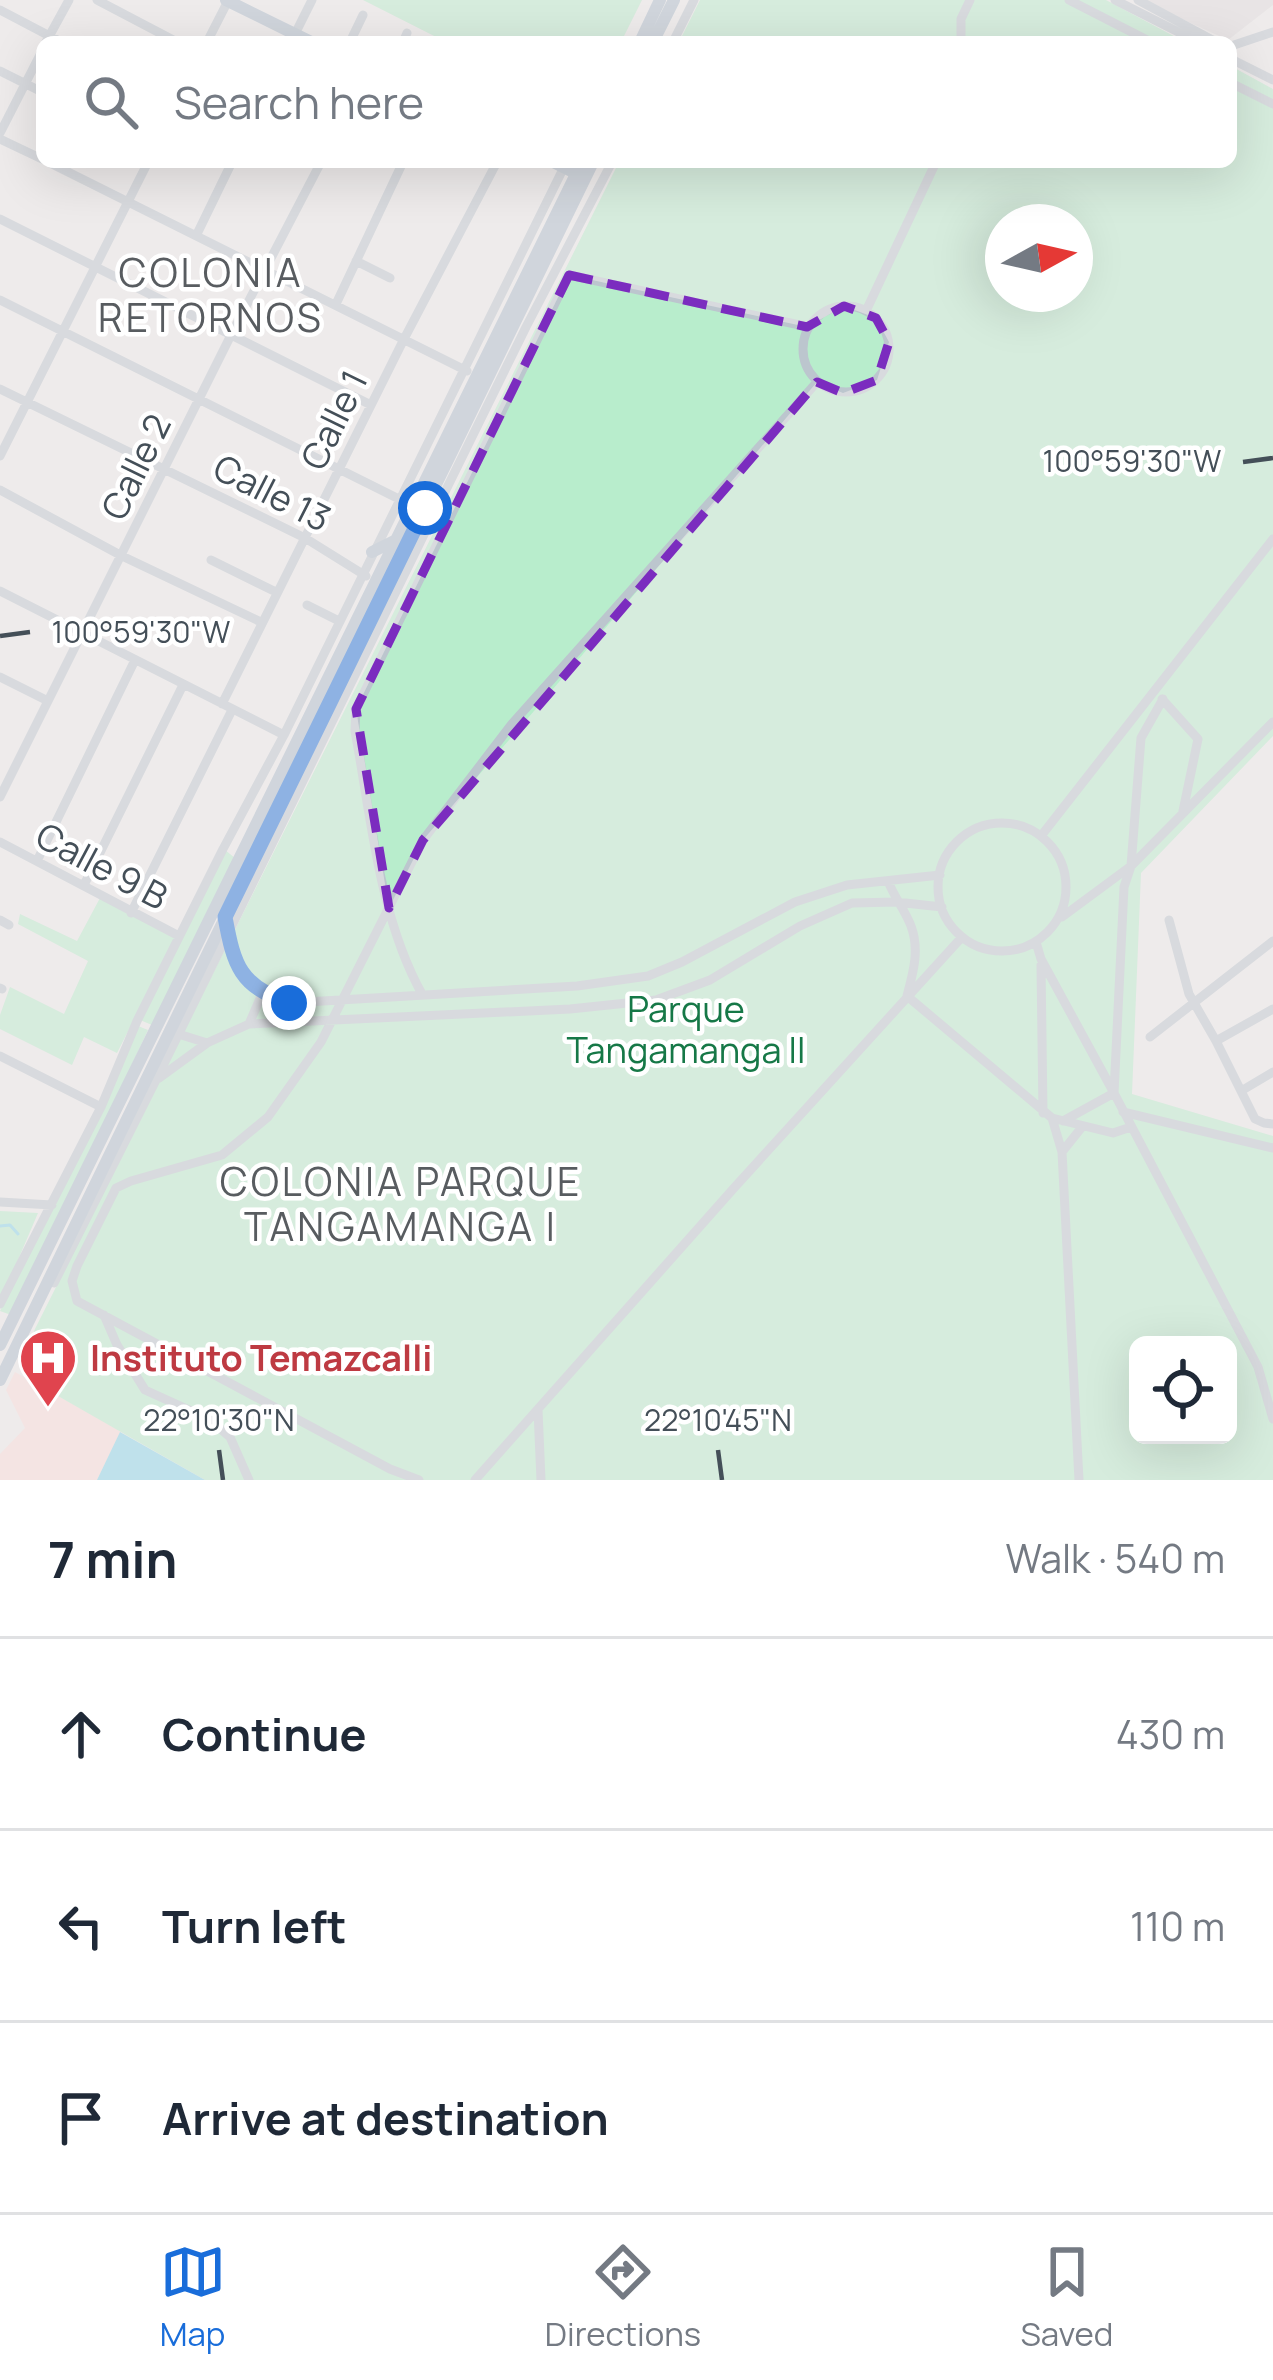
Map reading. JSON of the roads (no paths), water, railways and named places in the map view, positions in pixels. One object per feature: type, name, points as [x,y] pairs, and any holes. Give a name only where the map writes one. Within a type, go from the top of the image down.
[{"type":"main road","points":[[227,0],[251,6],[290,36]]},
{"type":"main road","points":[[643,36],[660,0]]},
{"type":"main road","points":[[656,36],[674,0]]},
{"type":"main road","points":[[519,301],[525,261],[572,169]]},
{"type":"main road","points":[[0,1380],[140,1102],[167,1031],[245,861],[454,434],[476,375],[519,301],[572,169]]},
{"type":"main road","points":[[381,584],[395,540],[454,434]]},
{"type":"main road","points":[[372,552],[395,540]]},
{"type":"main road","points":[[0,1345],[6,1319],[226,925],[245,861]]},
{"type":"street","points":[[50,36],[69,0]]},
{"type":"street","points":[[97,0],[166,36]]},
{"type":"street","points":[[210,36],[227,0]]},
{"type":"street","points":[[294,36],[312,0]]},
{"type":"street","points":[[676,36],[694,0]]},
{"type":"street","points":[[961,36],[961,19],[970,0]]},
{"type":"street","points":[[1069,0],[1139,36]]},
{"type":"street","points":[[1115,0],[1186,36]]},
{"type":"street","points":[[1138,0],[1205,36]]},
{"type":"street","points":[[0,10],[43,36]]},
{"type":"street","points":[[353,36],[363,15]]},
{"type":"street","points":[[1237,44],[1273,32]]},
{"type":"street","points":[[1237,62],[1273,80]]},
{"type":"street","points":[[36,63],[0,136],[36,156]]},
{"type":"street","points":[[0,71],[36,89]]},
{"type":"street","points":[[1237,86],[1273,104]]},
{"type":"street","points":[[60,168],[476,375]]},
{"type":"street","points":[[0,457],[145,168]]},
{"type":"street","points":[[197,234],[229,168]]},
{"type":"street","name":"Calle 2","points":[[0,796],[318,168]]},
{"type":"street","points":[[336,304],[400,168]]},
{"type":"street","name":"Calle 1","points":[[131,913],[227,707],[261,622],[494,168]]},
{"type":"street","points":[[339,622],[399,499],[454,434],[476,375],[519,301],[609,168]]},
{"type":"street","points":[[866,310],[933,168]]},
{"type":"street","points":[[572,169],[602,181]]},
{"type":"street","points":[[0,219],[371,405]]},
{"type":"street","points":[[356,261],[390,278]]},
{"type":"street","points":[[422,994],[388,908],[356,709],[569,275],[808,327]]},
{"type":"street","points":[[0,300],[399,499]]},
{"type":"street","points":[[519,301],[350,644],[226,925],[236,962],[247,980],[262,994],[289,1003],[577,986],[648,976],[795,902],[848,885],[940,875]]},
{"type":"street","points":[[832,308],[866,310],[885,328],[889,342],[885,369],[877,380],[856,392],[831,391],[817,382],[805,364],[808,327],[832,308]]},
{"type":"street","points":[[419,1480],[77,1301],[72,1280],[77,1265],[116,1189],[131,1180],[223,1155],[268,1117],[321,1042],[423,840],[511,725],[817,382]]},
{"type":"street","name":"Calle 13","points":[[0,389],[305,538],[381,584]]},
{"type":"street","points":[[0,490],[122,556],[261,622]]},
{"type":"street","points":[[1041,836],[1159,694],[1273,539]]},
{"type":"street","points":[[211,560],[276,592]]},
{"type":"street","points":[[0,591],[284,735]]},
{"type":"street","points":[[308,605],[339,622],[350,644]]},
{"type":"street","points":[[0,1304],[101,1107],[136,1022],[223,848],[284,735],[350,644]]},
{"type":"street","points":[[37,861],[135,660]]},
{"type":"street","points":[[0,677],[48,701]]},
{"type":"street","points":[[84,885],[184,685]]},
{"type":"street","points":[[1159,694],[1198,739],[1183,813]]},
{"type":"street","points":[[1114,1093],[1124,887],[1142,738],[1159,694]]},
{"type":"street","points":[[1058,920],[1064,905],[1065,874],[1041,836],[1014,824],[997,823],[980,827],[953,846],[940,875],[942,908],[953,928],[988,950],[1004,951],[1036,942],[1130,866],[1273,722]]},
{"type":"street","points":[[0,760],[14,767]]},
{"type":"street","name":"Calle 9 B","points":[[0,842],[179,937]]},
{"type":"street","points":[[223,848],[245,861]]},
{"type":"street","points":[[888,880],[911,926],[916,958],[907,996]]},
{"type":"street","points":[[140,1102],[157,1080],[207,1043],[249,1024],[570,1009],[656,1000],[710,980],[800,926],[852,903],[942,908]]},
{"type":"street","points":[[1169,920],[1192,1003],[1255,1118],[1268,1124]]},
{"type":"street","points":[[475,1480],[962,937]]},
{"type":"street","points":[[1150,1037],[1273,941]]},
{"type":"street","points":[[1036,942],[1053,1118],[1062,1152],[1079,1480]]},
{"type":"street","points":[[1041,959],[1258,1367],[1273,1419]]},
{"type":"street","points":[[249,1024],[262,994]]},
{"type":"street","points":[[907,996],[1053,1118],[1113,1133],[1131,1126]]},
{"type":"street","points":[[1216,1041],[1273,1009]]},
{"type":"street","points":[[136,1022],[207,1043]]},
{"type":"street","points":[[157,1080],[167,1031]]},
{"type":"street","points":[[0,1056],[101,1107]]},
{"type":"street","points":[[1241,1091],[1273,1072]]},
{"type":"street","points":[[1053,1118],[1114,1093]]},
{"type":"street","points":[[1124,1112],[1273,1148]]},
{"type":"street","points":[[1062,1152],[1082,1127]]},
{"type":"street","points":[[0,1202],[52,1204]]},
{"type":"street","points":[[104,1315],[145,1390],[209,1419],[230,1437],[249,1480]]},
{"type":"street","points":[[6,1319],[24,1330]]},
{"type":"street","points":[[538,1410],[541,1480]]},
{"type":"water","points":[[120,1432],[205,1480],[97,1480]]},
{"type":"waterway","points":[[0,1226],[10,1225],[18,1234]]},
{"type":"place","name":"Instituto Temazcalli","points":[[48,1409]]},
{"type":"district","name":"COLONIA RETORNOS","points":[[211,296]]},
{"type":"district","name":"COLONIA PARQUE TANGAMANGA I","points":[[401,1204]]},
{"type":"park label","name":"Parque Tangamanga II","points":[[686,1030]]}]
